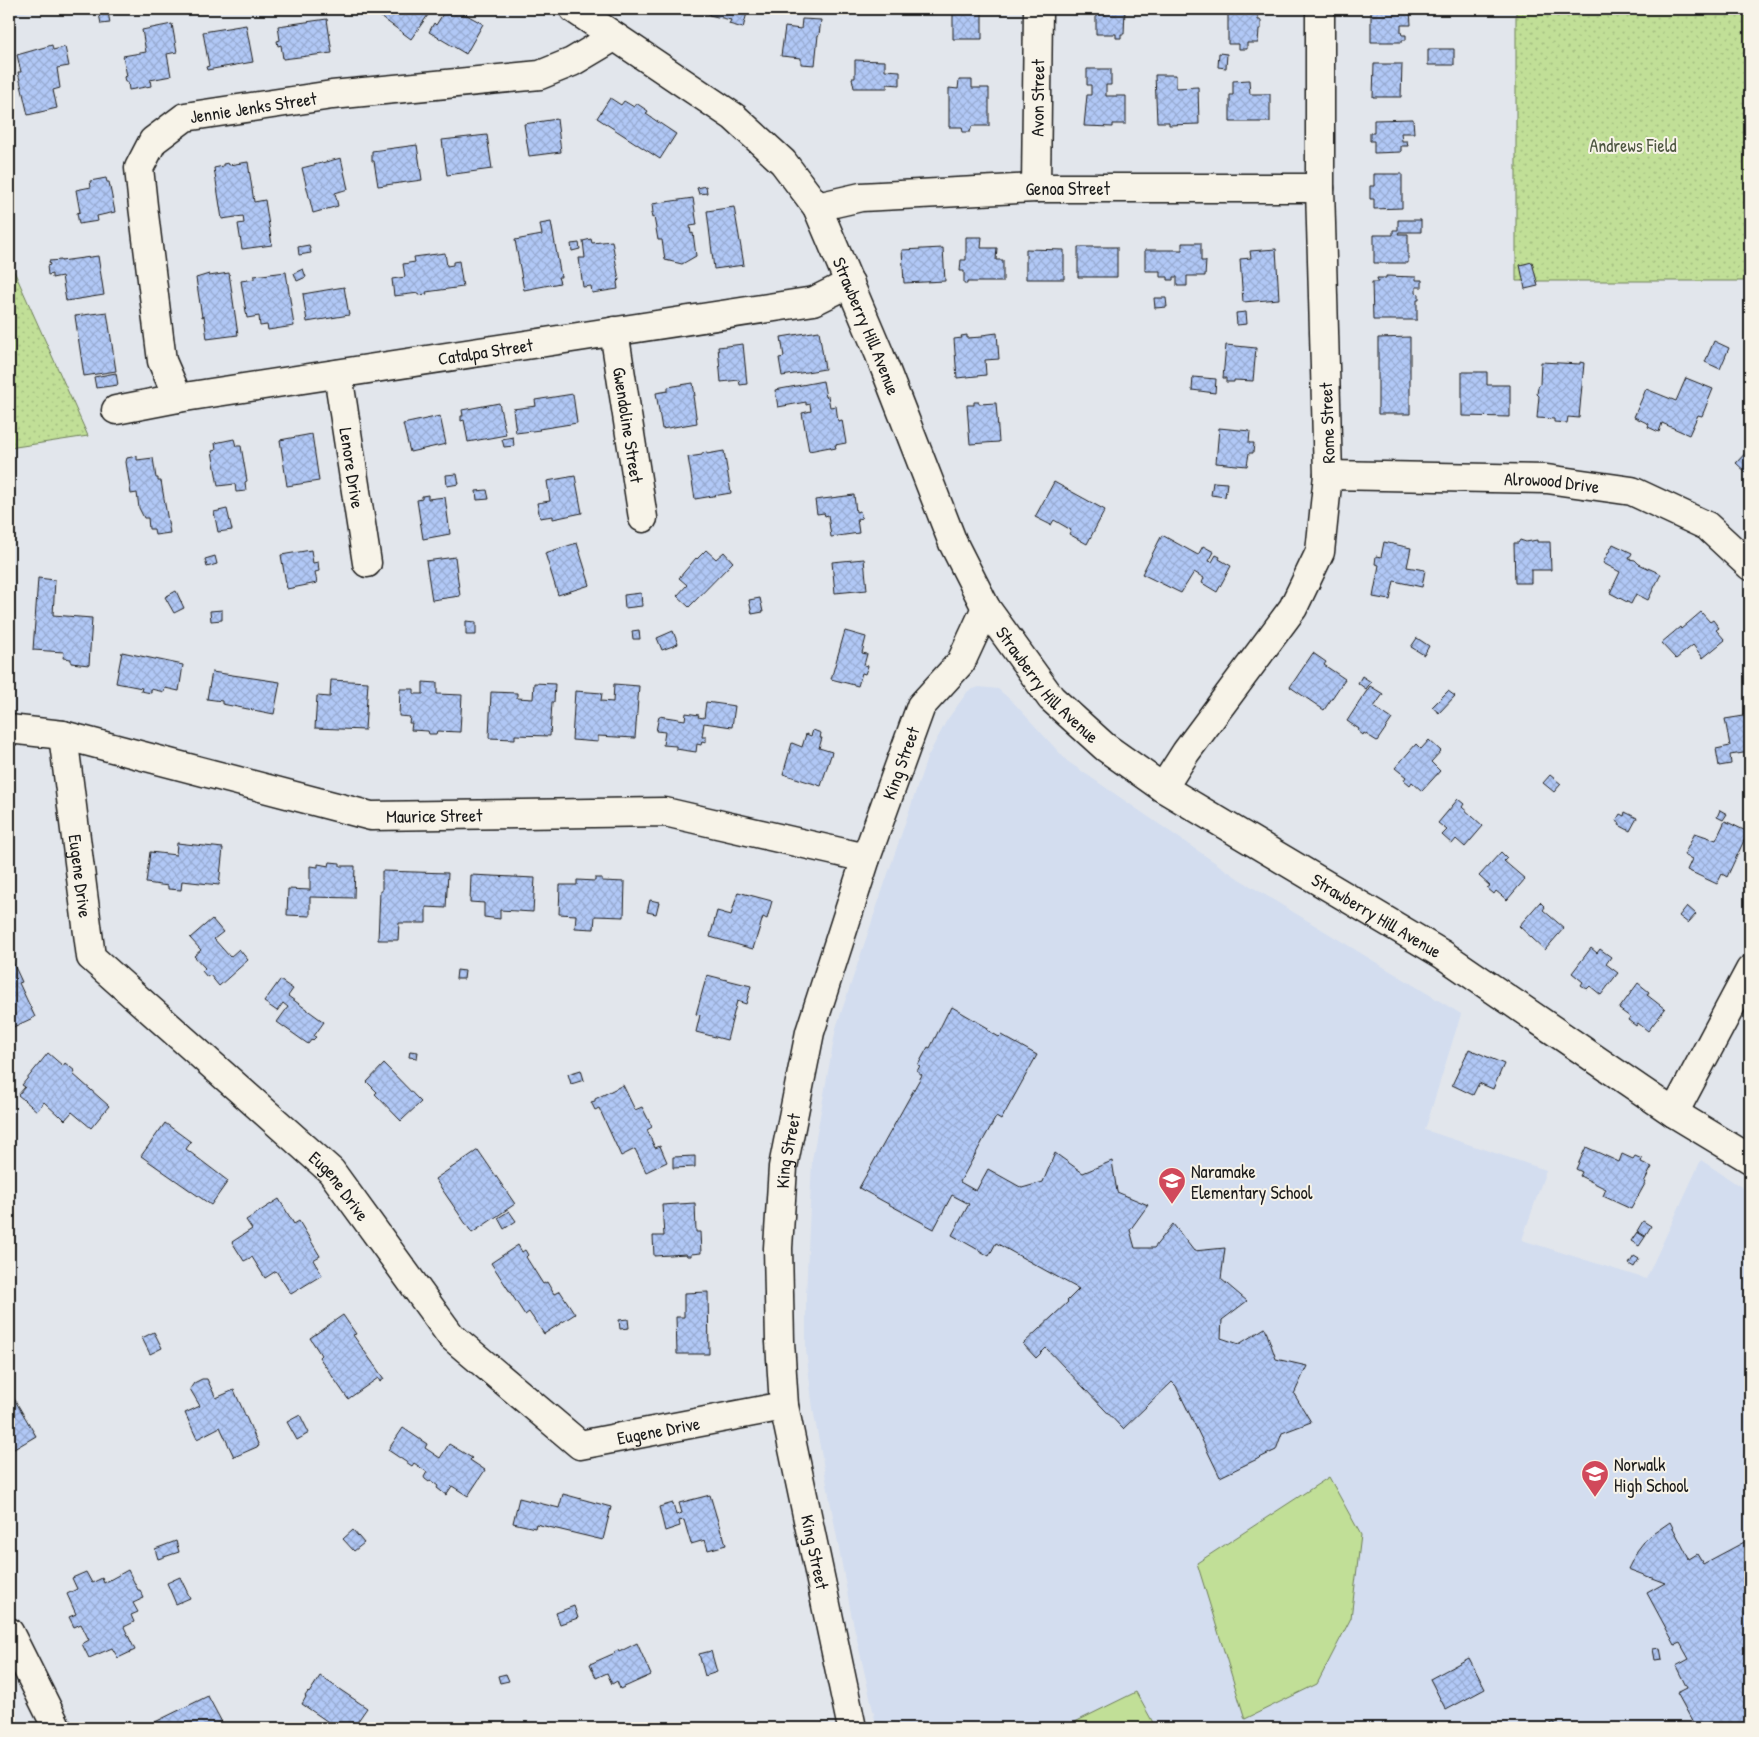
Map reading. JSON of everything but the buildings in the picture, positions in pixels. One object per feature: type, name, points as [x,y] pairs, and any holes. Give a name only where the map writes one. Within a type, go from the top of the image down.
[{"type":"street","name":"Strawberry Hill Avenue","points":[[574,9],[734,117],[783,162],[817,207],[879,353],[953,543],[986,608],[1051,698],[1105,747],[1163,788],[1442,954],[1674,1113],[1750,1159]]},
{"type":"street","name":"Avon Street","points":[[1036,188],[1038,9]]},
{"type":"street","name":"Rome Street","points":[[1163,788],[1186,752],[1293,608],[1320,552],[1328,475],[1320,188],[1320,9]]},
{"type":"street","name":"Jennie Jenks Street","points":[[178,398],[162,361],[139,168],[153,141],[185,117],[332,96],[540,75],[572,62],[614,37]]},
{"type":"street","name":"Genoa Street","points":[[817,207],[860,197],[1036,188],[1320,188]]},
{"type":"street","name":"Catalpa Street","points":[[116,410],[178,398],[814,301],[850,283]]},
{"type":"street","name":"Gwendoline Street","points":[[614,331],[643,518]]},
{"type":"street","name":"Lenore Drive","points":[[338,374],[367,563]]},
{"type":"street","name":"Alrowood Drive","points":[[1328,475],[1548,479],[1632,491],[1707,526],[1750,566]]},
{"type":"street","name":"King Street","points":[[852,1728],[784,1406],[780,1342],[778,1248],[783,1167],[810,1032],[866,858],[921,706],[961,662],[986,608]]},
{"type":"street","name":"Maurice Street","points":[[9,728],[63,735],[371,816],[665,812],[866,858]]},
{"type":"street","name":"Eugene Drive","points":[[63,735],[91,957],[331,1172],[451,1336],[580,1445],[784,1406]]},
{"type":"street","points":[[1674,1113],[1750,970]]},
{"type":"street","points":[[9,1632],[57,1728]]},
{"type":"shaded area","points":[[9,9],[46,9],[9,15]]},
{"type":"shaded area","name":"Naramake Elementary School","points":[[979,687],[998,689],[1013,702],[1067,761],[1239,879],[1461,1014],[1425,1130],[1546,1170],[1522,1240],[1646,1279],[1701,1160],[1750,1193],[1750,1728],[877,1728],[851,1613],[813,1409],[806,1350],[806,1296],[812,1160],[836,1028],[927,758],[947,720],[968,691]]},
{"type":"green space","name":"Andrews Field","points":[[1516,9],[1750,9],[1750,285],[1744,281],[1516,281]]},
{"type":"green space","points":[[9,260],[88,436],[9,448]]},
{"type":"green space","points":[[1329,1477],[1361,1535],[1351,1618],[1317,1684],[1245,1719],[1197,1563]]},
{"type":"green space","points":[[1136,1692],[1156,1728],[1079,1728],[1075,1722]]},
{"type":"place","name":"Naramake Elementary School","points":[[1172,1205]]},
{"type":"place","name":"Norwalk High School","points":[[1595,1498]]}]
